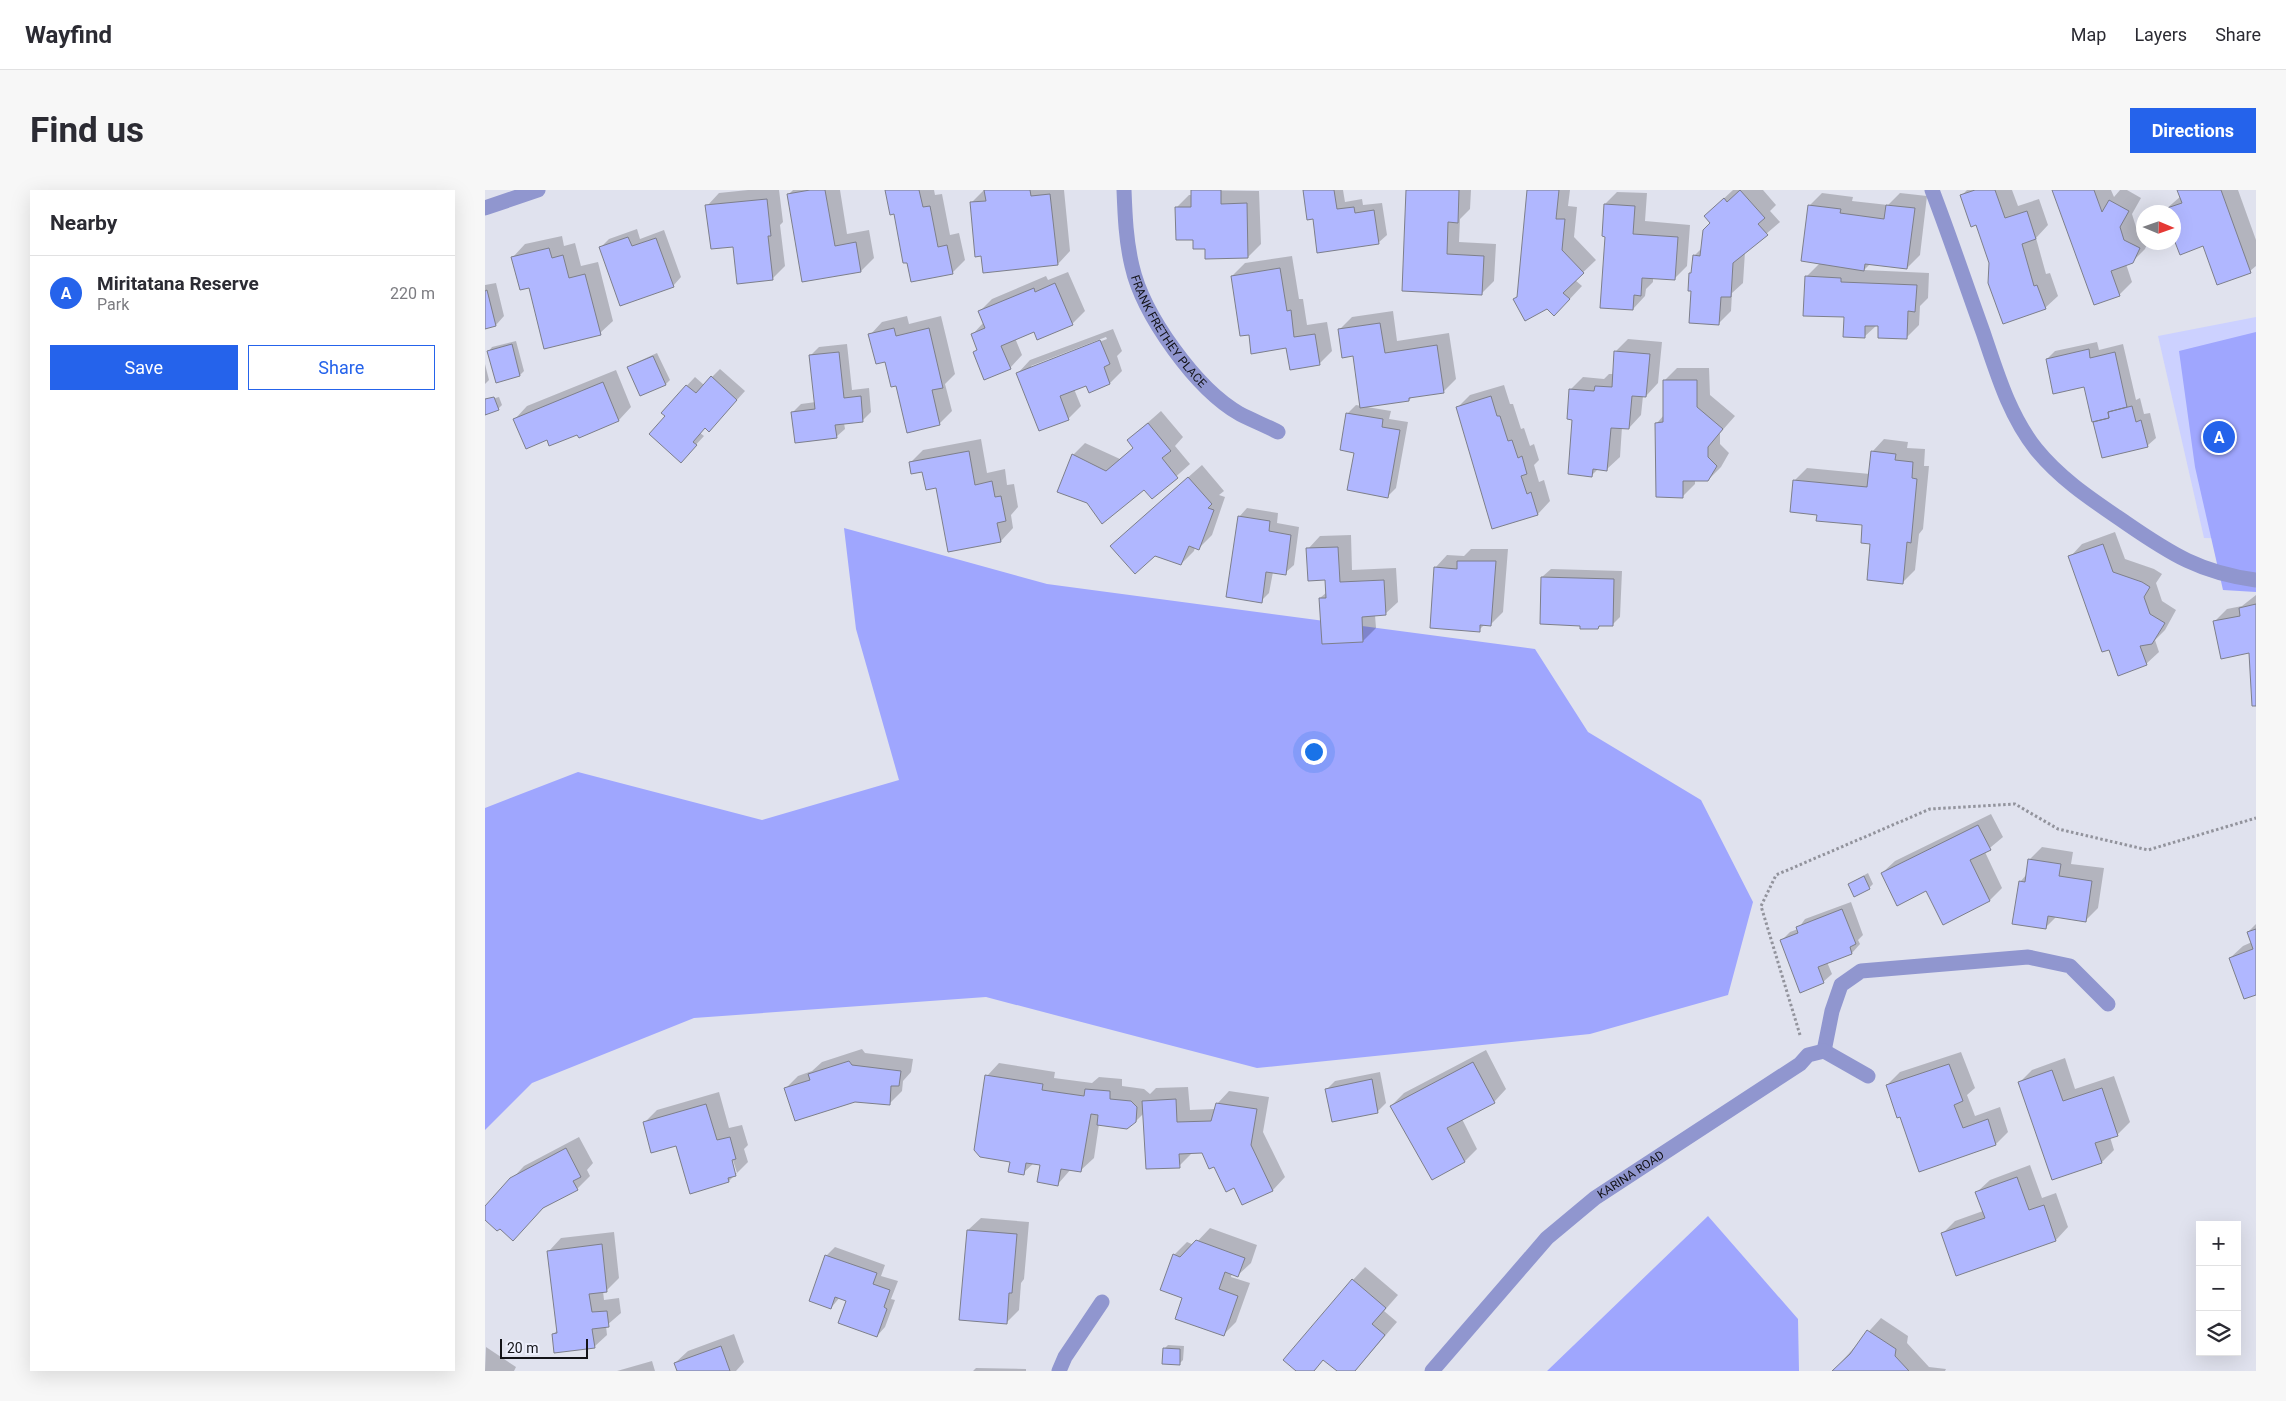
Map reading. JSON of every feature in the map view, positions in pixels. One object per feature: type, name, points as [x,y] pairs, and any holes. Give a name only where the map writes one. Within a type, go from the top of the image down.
[{"type":"street","points":[[485,208],[537,190]]},
{"type":"street","name":"FRANK FRETHEY PLACE","points":[[1124,190],[1126,237],[1134,275],[1154,319],[1173,349],[1199,380],[1239,413],[1278,432]]},
{"type":"street","points":[[1932,190],[2003,390],[2023,431],[2037,449],[2057,472],[2081,491],[2161,547],[2184,560],[2209,570],[2256,580]]},
{"type":"street","points":[[1867,1076],[1824,1051],[1832,1011],[1841,985],[1861,971],[2028,957],[2070,966],[2108,1004]]},
{"type":"street","name":"KARINA ROAD","points":[[1432,1371],[1547,1238],[1588,1204],[1704,1125],[1800,1064],[1808,1055],[1824,1051]]},
{"type":"street","points":[[1059,1371],[1065,1357],[1102,1302]]},
{"type":"path","points":[[1808,1055],[1794,1021],[1761,906],[1776,875],[1930,809],[2015,804],[2058,828],[2148,850],[2256,818]]},
{"type":"shaded area","points":[[2256,317],[2256,539],[2204,538],[2158,336]]},
{"type":"shaded area","points":[[2256,332],[2256,592],[2223,590],[2195,467],[2179,351]]},
{"type":"shaded area","points":[[844,528],[1047,584],[1535,649],[1588,732],[1701,800],[1753,902],[1728,995],[1590,1034],[1257,1068],[986,997],[694,1018],[532,1083],[485,1130],[485,808],[578,772],[762,820],[899,780],[856,629]]},
{"type":"shaded area","points":[[1708,1216],[1798,1319],[1799,1371],[1547,1371]]},
{"type":"building","points":[[810,190],[825,190],[835,246],[856,242],[861,272],[802,282],[787,194]]},
{"type":"building","points":[[885,190],[919,190],[923,207],[930,206],[938,247],[947,245],[953,274],[911,282],[907,263],[903,263],[894,214],[890,215]]},
{"type":"building","points":[[984,190],[1030,190],[1031,196],[1050,194],[1058,265],[983,273],[981,256],[975,257],[970,202],[986,201]]},
{"type":"building","points":[[1191,190],[1221,190],[1221,204],[1247,203],[1248,258],[1205,259],[1205,249],[1193,249],[1193,240],[1176,240],[1175,207],[1191,207]]},
{"type":"building","points":[[1303,190],[1334,190],[1337,209],[1354,207],[1355,213],[1374,210],[1379,244],[1317,253],[1313,219],[1307,220]]},
{"type":"building","points":[[1406,190],[1459,190],[1458,223],[1448,222],[1447,254],[1484,256],[1482,295],[1402,291]]},
{"type":"building","points":[[1527,190],[1559,190],[1556,219],[1565,219],[1562,250],[1584,273],[1563,293],[1570,299],[1554,316],[1547,309],[1525,321],[1513,299],[1517,297]]},
{"type":"building","points":[[1740,190],[1765,218],[1758,224],[1768,235],[1733,263],[1731,297],[1721,297],[1719,325],[1689,323],[1691,291],[1688,291],[1689,273],[1691,273],[1693,255],[1700,256],[1703,230],[1710,223],[1704,216],[1724,198],[1727,202]]},
{"type":"building","points":[[1975,190],[1995,190],[2005,218],[2027,211],[2036,239],[2022,244],[2034,286],[2037,285],[2046,309],[2003,324],[1988,283],[1989,263],[1976,225],[1971,227],[1960,195]]},
{"type":"building","points":[[2052,190],[2094,190],[2102,212],[2109,200],[2129,211],[2120,227],[2124,240],[2136,246],[2136,250],[2139,250],[2133,263],[2111,271],[2120,296],[2094,305]]},
{"type":"building","points":[[2177,190],[2221,190],[2251,273],[2217,285],[2203,246],[2180,255],[2178,250],[2181,250],[2181,205],[2176,205],[2182,203]]},
{"type":"building","points":[[767,199],[771,236],[768,236],[773,280],[737,284],[733,247],[711,249],[705,205]]},
{"type":"building","points":[[1604,204],[1635,206],[1633,234],[1678,237],[1675,280],[1642,278],[1641,296],[1634,295],[1633,310],[1600,308],[1605,237],[1602,236]]},
{"type":"building","points":[[1808,205],[1841,209],[1840,213],[1884,219],[1886,205],[1915,208],[1907,269],[1865,264],[1864,271],[1801,261]]},
{"type":"building","points":[[628,237],[632,246],[656,238],[674,287],[620,306],[599,247]]},
{"type":"building","points":[[549,248],[552,258],[563,255],[569,278],[585,274],[601,335],[544,349],[529,288],[520,290],[511,257]]},
{"type":"building","points":[[1280,268],[1287,311],[1291,310],[1294,337],[1315,334],[1320,365],[1290,370],[1286,348],[1251,354],[1249,335],[1240,336],[1231,276]]},
{"type":"building","points":[[1805,276],[1841,278],[1841,282],[1917,285],[1915,312],[1908,311],[1907,339],[1878,338],[1878,326],[1865,326],[1865,338],[1843,337],[1844,317],[1803,316]]},
{"type":"building","points":[[1055,283],[1073,325],[1037,340],[1034,332],[1001,346],[1011,369],[984,380],[973,352],[977,350],[971,334],[985,328],[978,311],[1034,288],[1035,292]]},
{"type":"building","points":[[487,290],[496,326],[485,329],[485,291]]},
{"type":"building","points":[[1380,323],[1385,353],[1437,345],[1444,393],[1409,398],[1409,401],[1360,408],[1353,356],[1342,358],[1338,329]]},
{"type":"building","points":[[894,328],[896,336],[929,328],[943,388],[932,390],[940,425],[907,433],[896,386],[891,387],[885,362],[876,364],[868,334]]},
{"type":"building","points":[[1100,340],[1110,364],[1104,367],[1110,384],[1089,393],[1086,386],[1060,396],[1069,420],[1039,431],[1016,373]]},
{"type":"building","points":[[512,344],[520,376],[496,383],[487,351]]},
{"type":"building","points":[[2089,349],[2090,358],[2115,352],[2127,407],[2108,412],[2109,418],[2092,422],[2084,387],[2053,394],[2046,359]]},
{"type":"building","points":[[1614,351],[1650,354],[1646,397],[1632,396],[1629,429],[1611,428],[1607,471],[1593,469],[1592,477],[1568,474],[1572,420],[1567,419],[1569,389],[1594,391],[1595,386],[1612,387]]},
{"type":"building","points":[[839,352],[844,398],[861,396],[863,422],[835,425],[837,438],[795,443],[791,412],[815,409],[809,355]]},
{"type":"building","points":[[653,356],[666,385],[640,396],[627,367]]},
{"type":"building","points":[[711,376],[737,400],[709,432],[705,428],[693,442],[697,445],[681,463],[649,434],[665,416],[661,413],[686,385],[696,393]]},
{"type":"building","points":[[1663,380],[1697,380],[1697,407],[1723,429],[1708,447],[1708,457],[1717,466],[1708,481],[1683,481],[1683,498],[1656,497],[1655,423],[1663,422]]},
{"type":"building","points":[[603,382],[619,421],[579,438],[577,435],[549,446],[547,440],[526,449],[513,419]]},
{"type":"building","points":[[1491,396],[1508,441],[1512,440],[1518,458],[1522,456],[1527,474],[1521,476],[1527,494],[1531,492],[1538,515],[1492,529],[1456,407]]},
{"type":"building","points":[[494,397],[499,410],[485,415],[485,399]]},
{"type":"building","points":[[2132,406],[2136,422],[2141,420],[2148,447],[2102,458],[2093,422],[2109,418],[2108,412]]},
{"type":"building","points":[[1346,413],[1383,419],[1382,427],[1400,430],[1388,498],[1347,490],[1354,453],[1340,450]]},
{"type":"building","points":[[1148,423],[1171,451],[1162,458],[1178,478],[1152,499],[1144,490],[1102,524],[1087,503],[1057,492],[1072,454],[1106,471],[1133,448],[1127,440]]},
{"type":"building","points":[[969,451],[975,485],[992,481],[995,497],[1001,496],[1006,521],[997,523],[1001,542],[948,552],[936,488],[926,490],[922,472],[911,474],[909,462]]},
{"type":"building","points":[[1871,451],[1896,454],[1895,460],[1913,462],[1912,478],[1917,479],[1911,543],[1907,542],[1903,584],[1867,580],[1870,544],[1861,543],[1862,525],[1816,521],[1817,515],[1790,512],[1793,480],[1867,487]]},
{"type":"building","points":[[1188,477],[1212,504],[1208,508],[1214,510],[1199,550],[1189,546],[1181,565],[1155,556],[1135,574],[1110,546]]},
{"type":"building","points":[[1238,516],[1270,521],[1269,531],[1291,535],[1286,575],[1266,572],[1262,603],[1226,597]]},
{"type":"building","points":[[2103,544],[2113,572],[2142,582],[2150,587],[2144,597],[2150,614],[2165,623],[2152,644],[2140,646],[2147,665],[2118,676],[2109,650],[2102,652],[2068,556]]},
{"type":"building","points":[[1338,547],[1340,582],[1384,580],[1386,615],[1362,617],[1363,642],[1322,644],[1319,598],[1326,598],[1325,580],[1308,581],[1306,548]]},
{"type":"building","points":[[1457,561],[1496,561],[1491,626],[1480,625],[1480,632],[1430,628],[1434,567],[1457,569]]},
{"type":"building","points":[[1541,577],[1614,579],[1613,626],[1599,626],[1598,629],[1580,629],[1580,626],[1540,624]]},
{"type":"building","points":[[2256,604],[2256,706],[2252,706],[2249,653],[2221,659],[2213,621],[2240,616],[2239,608]]},
{"type":"building","points":[[1978,825],[1991,850],[1970,860],[1990,901],[1943,925],[1926,891],[1897,906],[1881,873]]},
{"type":"building","points":[[2028,859],[2061,864],[2059,876],[2092,881],[2086,922],[2048,916],[2046,929],[2012,924],[2019,881],[2025,882]]},
{"type":"building","points":[[1864,876],[1870,889],[1854,897],[1848,884]]},
{"type":"building","points":[[1842,909],[1856,944],[1850,947],[1852,954],[1818,967],[1824,983],[1800,993],[1780,940],[1798,933],[1796,927]]},
{"type":"building","points":[[2256,929],[2256,995],[2244,999],[2229,958],[2253,949],[2247,932]]},
{"type":"building","points":[[849,1061],[852,1065],[901,1071],[899,1086],[891,1086],[890,1105],[855,1102],[795,1121],[784,1088],[810,1080],[808,1074]]},
{"type":"building","points":[[1473,1062],[1495,1103],[1447,1128],[1465,1162],[1432,1180],[1390,1106]]},
{"type":"building","points":[[1949,1064],[1963,1101],[1954,1105],[1963,1128],[1988,1119],[1996,1145],[1919,1172],[1900,1117],[1897,1118],[1886,1085]]},
{"type":"building","points":[[2052,1070],[2063,1101],[2102,1088],[2118,1136],[2095,1143],[2102,1163],[2052,1180],[2018,1082]]},
{"type":"building","points":[[985,1075],[1043,1084],[1042,1090],[1084,1096],[1085,1089],[1110,1091],[1110,1099],[1131,1101],[1137,1107],[1136,1122],[1127,1129],[1097,1125],[1098,1115],[1091,1114],[1081,1172],[1061,1169],[1058,1186],[1037,1182],[1040,1165],[1026,1163],[1024,1175],[1008,1172],[1010,1162],[980,1157],[974,1150]]},
{"type":"building","points":[[1372,1079],[1378,1113],[1332,1122],[1325,1089]]},
{"type":"building","points":[[1176,1099],[1177,1122],[1211,1121],[1216,1103],[1257,1109],[1251,1145],[1273,1191],[1242,1205],[1234,1188],[1226,1192],[1214,1167],[1209,1169],[1202,1153],[1179,1154],[1180,1168],[1146,1169],[1142,1101]]},
{"type":"building","points":[[706,1104],[717,1140],[730,1137],[736,1159],[732,1160],[736,1176],[728,1178],[729,1182],[690,1194],[676,1146],[651,1153],[643,1122]]},
{"type":"building","points":[[566,1148],[581,1177],[573,1181],[578,1190],[543,1208],[513,1241],[500,1229],[497,1231],[485,1220],[485,1206],[510,1178]]},
{"type":"building","points":[[2017,1177],[2029,1210],[2044,1205],[2056,1241],[1956,1276],[1941,1233],[1985,1218],[1975,1192]]},
{"type":"building","points":[[967,1230],[1017,1234],[1012,1293],[1009,1293],[1007,1324],[959,1320]]},
{"type":"building","points":[[1196,1240],[1245,1258],[1238,1277],[1225,1272],[1219,1289],[1238,1296],[1224,1336],[1175,1319],[1182,1298],[1160,1290],[1173,1254],[1180,1257]]},
{"type":"building","points":[[602,1244],[607,1292],[589,1294],[592,1312],[607,1311],[609,1327],[592,1329],[595,1348],[554,1353],[552,1334],[557,1333],[547,1251]]},
{"type":"building","points":[[825,1255],[877,1273],[873,1284],[890,1290],[884,1307],[887,1309],[877,1337],[838,1323],[846,1301],[835,1297],[831,1309],[809,1301]]},
{"type":"building","points":[[1352,1279],[1386,1308],[1372,1324],[1385,1335],[1355,1371],[1337,1371],[1323,1360],[1314,1371],[1296,1371],[1283,1360]]},
{"type":"building","points":[[1867,1330],[1896,1349],[1895,1356],[1909,1371],[1832,1371],[1850,1354]]},
{"type":"building","points":[[721,1346],[730,1371],[677,1371],[674,1363]]},
{"type":"building","points":[[1163,1348],[1180,1349],[1180,1365],[1162,1364]]},
{"type":"place","name":"Miritatana Reserve","points":[[2219,437]]}]
